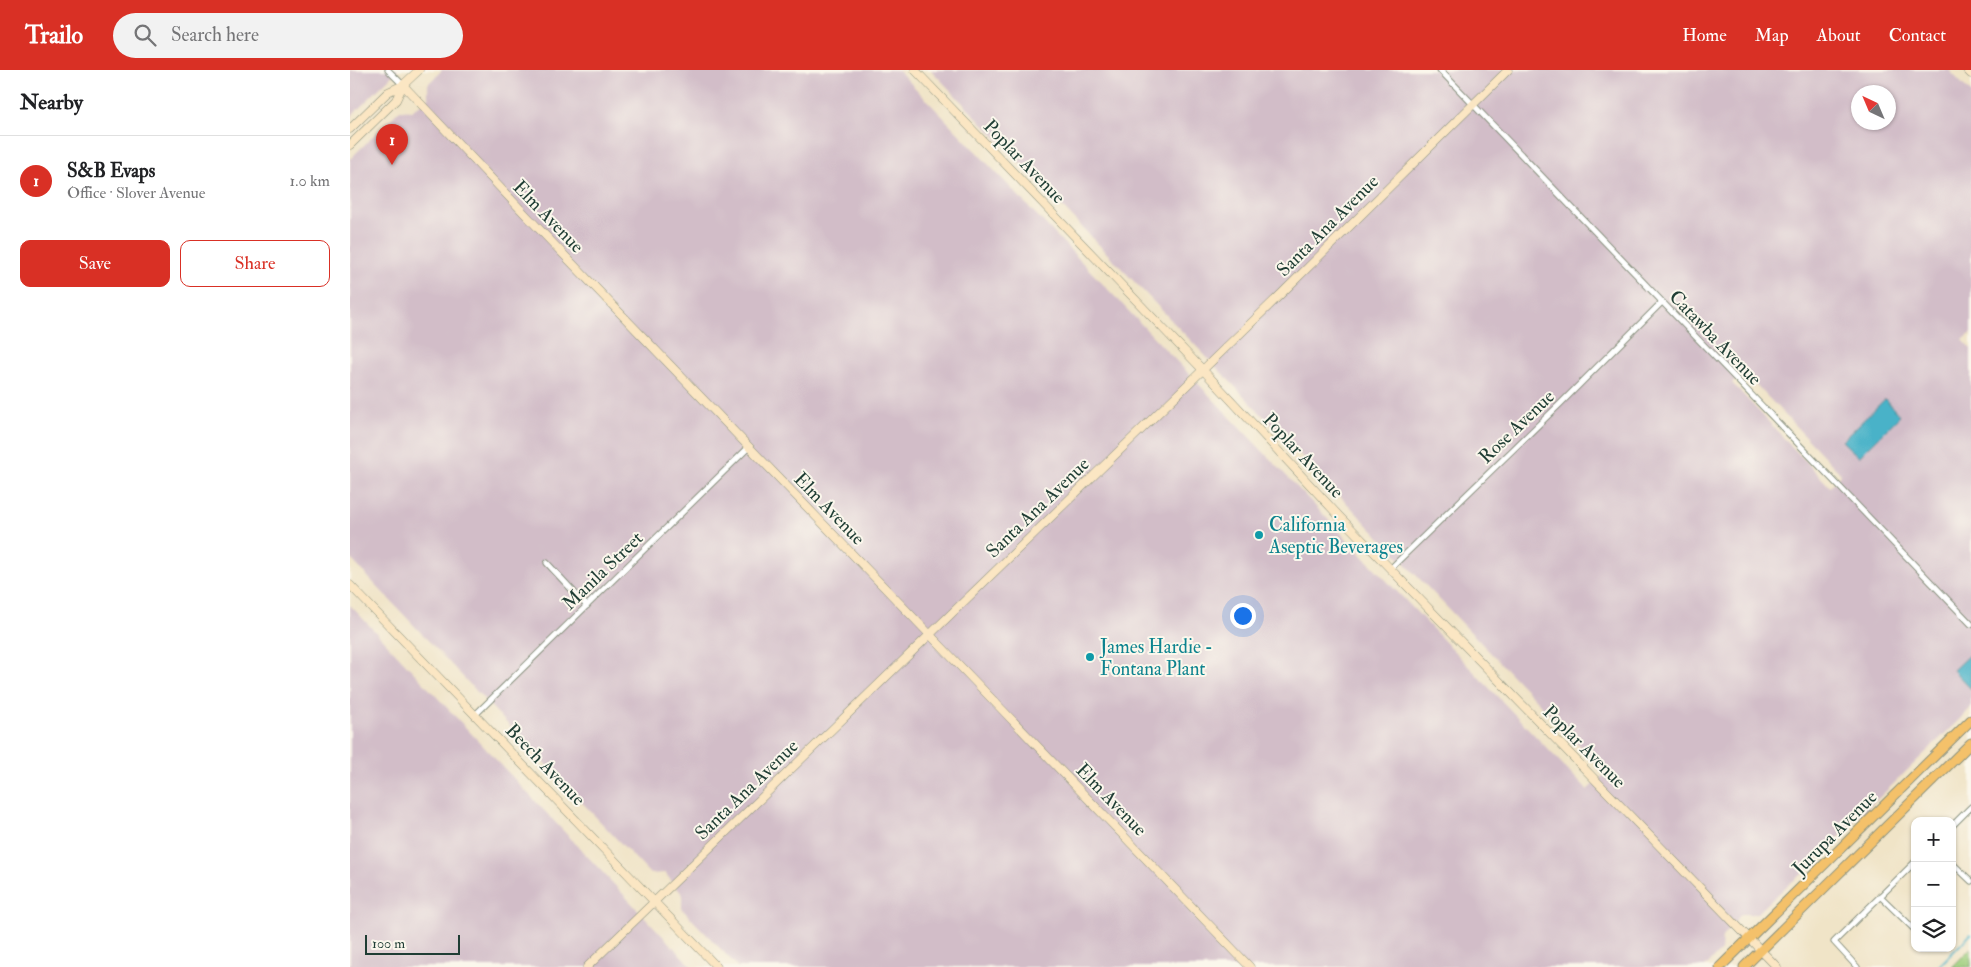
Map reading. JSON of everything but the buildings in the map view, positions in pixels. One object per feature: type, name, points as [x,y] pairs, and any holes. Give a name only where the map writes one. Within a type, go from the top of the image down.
[{"type":"main road","name":"Jurupa Avenue","points":[[1720,967],[1971,720]]},
{"type":"main road","name":"Jurupa Avenue","points":[[1744,967],[1971,743]]},
{"type":"street","name":"Elm Avenue","points":[[388,70],[1250,967]]},
{"type":"street","points":[[350,145],[396,100],[403,85],[418,70]]},
{"type":"street","name":"Poplar Avenue","points":[[915,70],[1202,369],[1390,569],[1777,967]]},
{"type":"street","name":"Catawba Avenue","points":[[1440,70],[1971,624]]},
{"type":"street","name":"Santa Ana Avenue","points":[[587,967],[1281,294],[1508,70]]},
{"type":"street","points":[[1967,70],[1971,74]]},
{"type":"street","points":[[350,129],[388,92],[403,85]]},
{"type":"street","name":"Rose Avenue","points":[[1390,569],[1662,302]]},
{"type":"street","name":"Manila Street","points":[[476,714],[750,447]]},
{"type":"street","points":[[546,564],[587,606]]},
{"type":"street","name":"Beech Avenue","points":[[350,585],[717,967]]},
{"type":"street","points":[[1956,822],[1971,807]]},
{"type":"street","points":[[1857,967],[1834,942],[1911,866]]},
{"type":"street","points":[[1956,867],[1971,881]]},
{"type":"street","points":[[1880,896],[1911,926]]},
{"type":"shaded area","points":[[350,70],[398,70],[350,117]]},
{"type":"shaded area","points":[[442,70],[898,70],[1587,790],[1606,773],[931,70],[1949,70],[1971,93],[1971,333],[1963,340],[1971,349],[1971,708],[1866,809],[1804,873],[1756,914],[1741,914],[1722,937],[1721,951],[1705,967],[738,967],[682,909],[682,894],[665,873],[650,874],[350,558],[350,159],[400,110],[412,111],[428,98],[428,84]],"holes":[[[1743,371],[1841,474],[1830,487],[1732,383]]]},
{"type":"shaded area","points":[[350,605],[692,967],[350,967]]},
{"type":"green space","points":[[1971,948],[1971,967],[1952,967]]},
{"type":"water","points":[[1885,399],[1900,416],[1859,457],[1842,441]]},
{"type":"water","points":[[1971,653],[1971,689],[1953,670]]},
{"type":"waterway","points":[[1938,967],[1971,934]]},
{"type":"place","name":"S&B Evaps","points":[[392,165]]},
{"type":"place","name":"California Aseptic Beverages","points":[[1259,535]]},
{"type":"place","name":"James Hardie - Fontana Plant","points":[[1090,657]]}]
